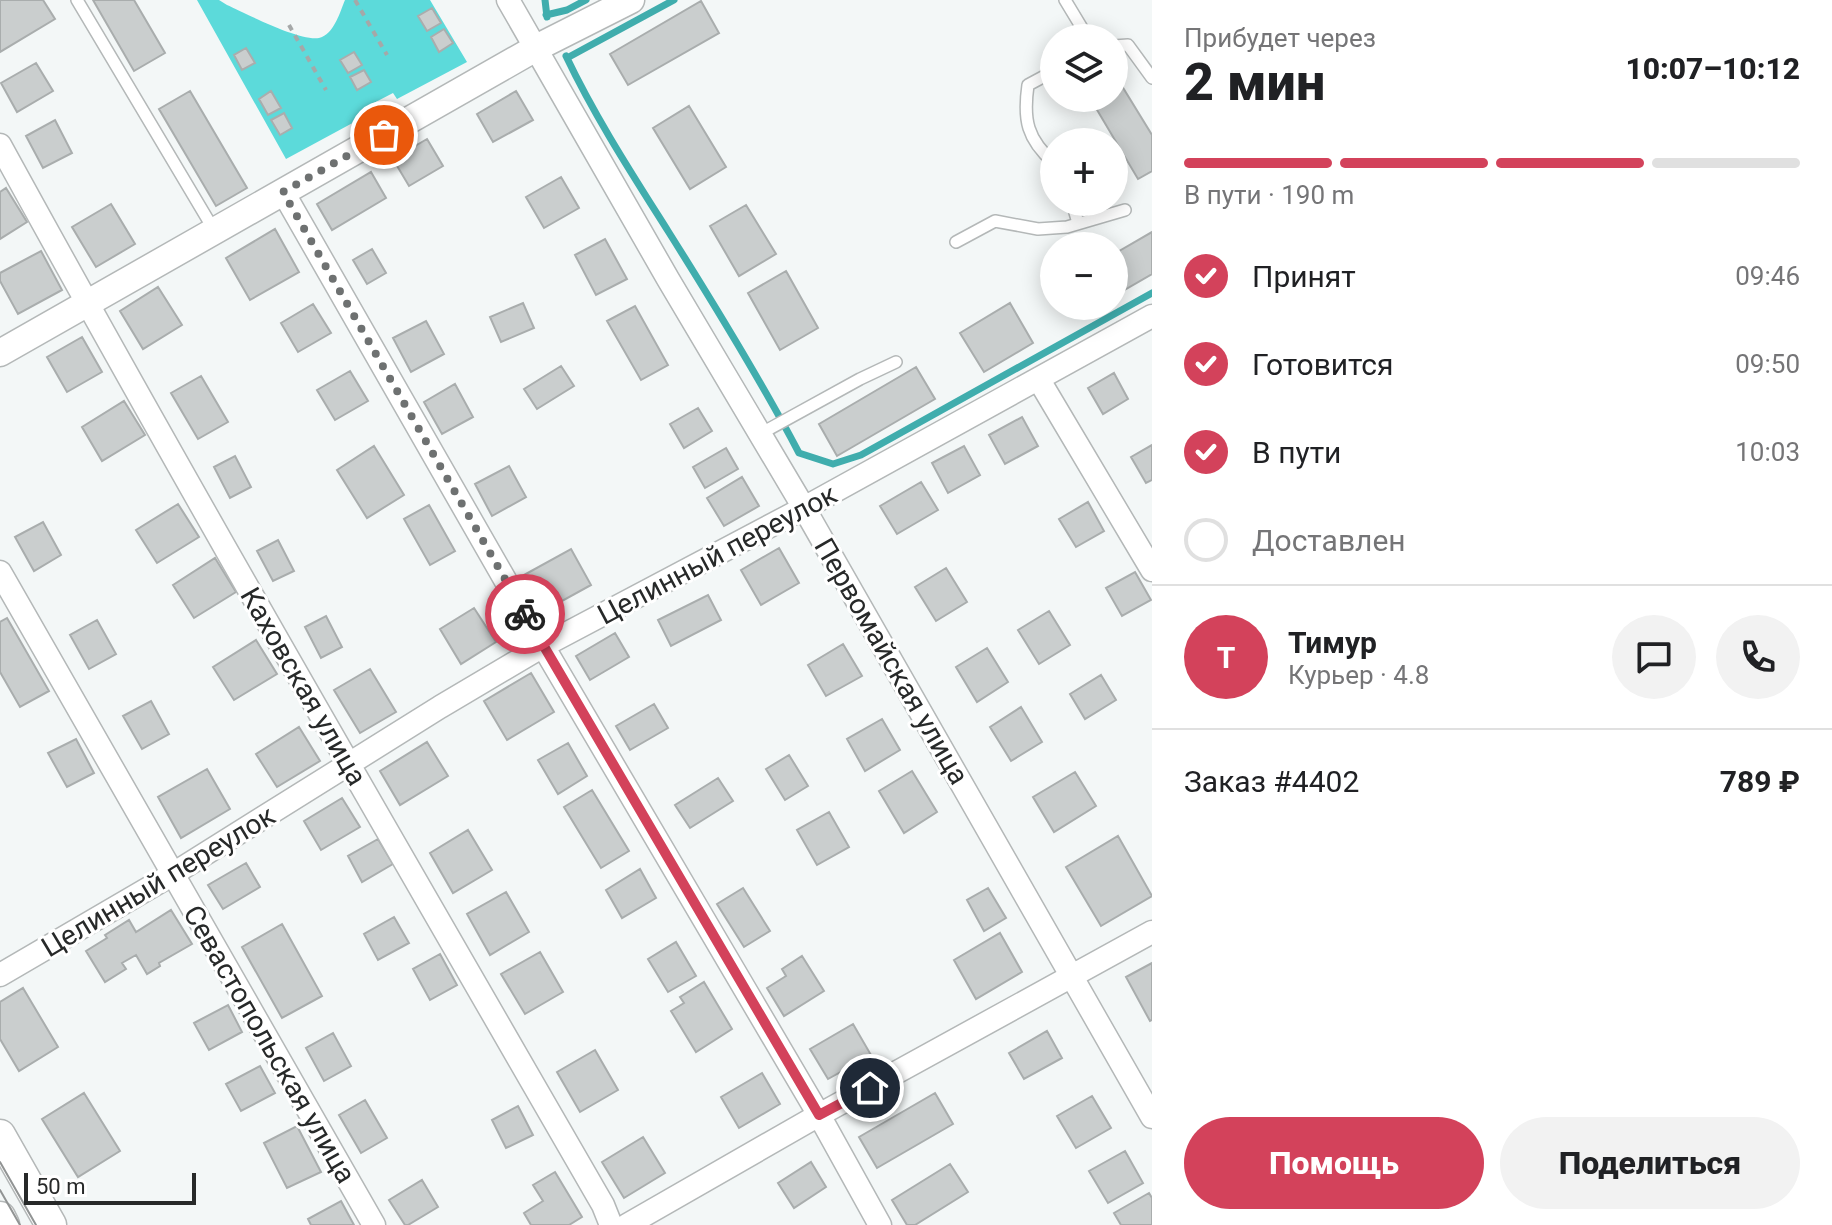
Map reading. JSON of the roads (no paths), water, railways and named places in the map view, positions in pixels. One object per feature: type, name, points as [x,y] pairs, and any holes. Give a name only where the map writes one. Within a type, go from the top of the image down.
[{"type":"main road","points":[[0,1135],[51,1225]]},
{"type":"main road","points":[[0,1217],[4,1225]]},
{"type":"street","name":"Первомайская улица","points":[[508,0],[804,508],[1152,1117]]},
{"type":"street","points":[[0,353],[536,48],[631,0]]},
{"type":"street","name":"Каховская улица","points":[[0,145],[86,303],[595,1191],[611,1225]]},
{"type":"street","points":[[283,192],[880,1225]]},
{"type":"street","name":"Целинный переулок","points":[[0,975],[173,874],[543,646],[804,508],[1152,316]]},
{"type":"street","points":[[1039,380],[1152,570]]},
{"type":"street","name":"Севастопольская улица","points":[[0,572],[374,1225]]},
{"type":"street","points":[[627,1225],[819,1115],[1152,932]]},
{"type":"lane","points":[[77,0],[215,230]]},
{"type":"lane","points":[[1065,0],[1080,24]]},
{"type":"lane","points":[[1128,45],[1152,78]]},
{"type":"lane","points":[[1040,79],[1028,85],[1025,109],[1030,136],[1040,149]]},
{"type":"lane","points":[[1076,216],[1078,223]]},
{"type":"lane","points":[[956,242],[995,221],[1038,229],[1067,227],[1103,216]]},
{"type":"lane","points":[[760,434],[896,362]]},
{"type":"waterway","points":[[545,0],[547,17]]},
{"type":"waterway","points":[[546,15],[567,10],[586,0]]},
{"type":"waterway","points":[[567,58],[674,0]]},
{"type":"waterway","points":[[566,56],[602,123],[736,341],[799,453],[833,464],[861,455],[1152,293]]},
{"type":"tram line","points":[[0,1162],[36,1225]]},
{"type":"tram line","points":[[0,1190],[20,1225]]}]
